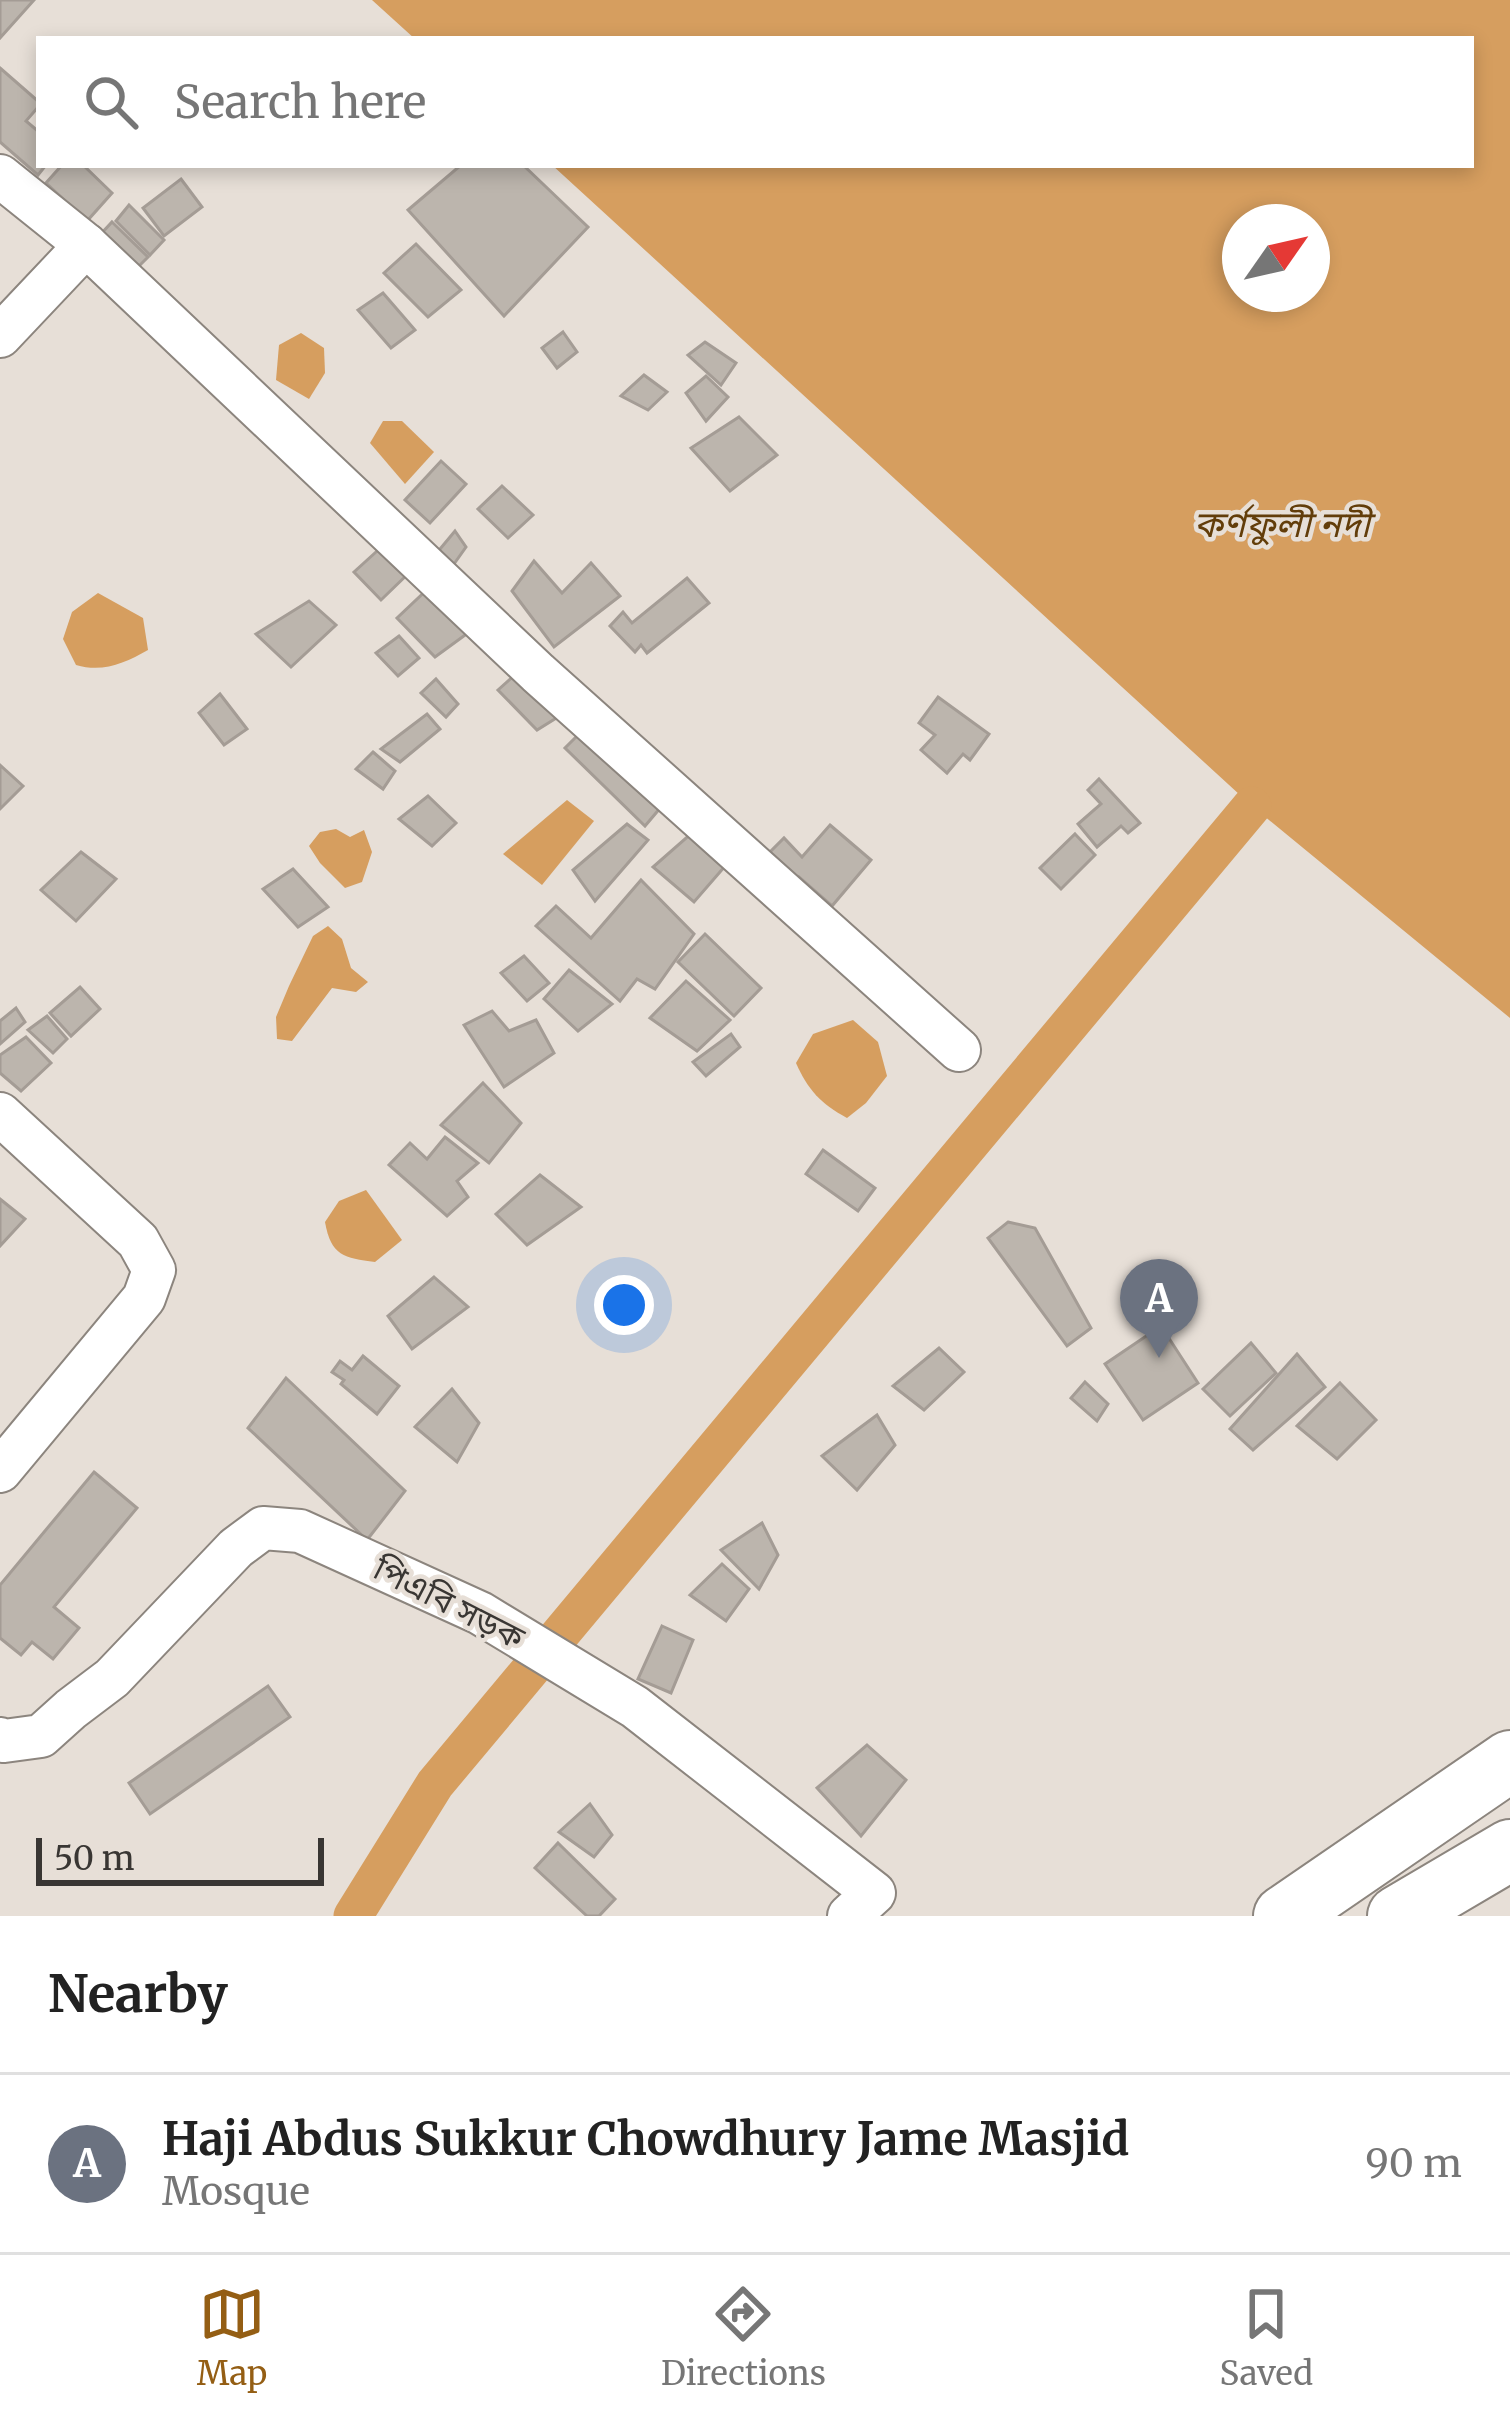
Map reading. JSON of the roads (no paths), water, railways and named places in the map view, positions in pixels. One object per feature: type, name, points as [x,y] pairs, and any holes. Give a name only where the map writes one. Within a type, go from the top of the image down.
[{"type":"highway","points":[[1284,1916],[1510,1761]]},
{"type":"highway","points":[[1397,1916],[1510,1850]]},
{"type":"street","points":[[0,176],[86,245],[538,673],[959,1049]]},
{"type":"street","points":[[0,336],[86,245]]},
{"type":"street","points":[[0,1114],[138,1241],[154,1270],[144,1298],[0,1471]]},
{"type":"street","name":"পিএবি সড়ক","points":[[0,1738],[40,1736],[112,1678],[236,1548],[263,1528],[300,1531],[480,1613],[635,1707],[874,1893],[849,1916]]},
{"type":"water","name":"কর্ণফুলী নদী","points":[[372,0],[1510,0],[1510,1018],[1252,806],[555,168],[1474,168],[1474,36],[412,36]]},
{"type":"water","points":[[301,333],[324,348],[325,373],[309,399],[276,380],[279,345]]},
{"type":"water","points":[[383,421],[402,421],[434,452],[405,484],[370,443]]},
{"type":"water","points":[[98,593],[143,618],[148,650],[114,665],[76,665],[63,639],[72,612]]},
{"type":"water","points":[[567,800],[594,821],[542,885],[503,854]]},
{"type":"water","points":[[336,829],[350,837],[364,830],[372,852],[362,882],[345,888],[309,846],[320,832]]},
{"type":"water","points":[[328,926],[342,939],[351,968],[368,982],[356,992],[332,988],[292,1041],[277,1039],[276,1017],[289,986],[313,936]]},
{"type":"water","points":[[853,1020],[878,1042],[887,1076],[847,1118],[816,1095],[796,1063],[813,1034]]},
{"type":"water","points":[[366,1190],[402,1240],[375,1262],[335,1249],[325,1222],[339,1201]]},
{"type":"waterway","points":[[353,1916],[435,1784],[1252,806]]},
{"type":"place","name":"Haji Abdus Sukkur Chowdhury Jame Masjid","points":[[1159,1358]]}]
